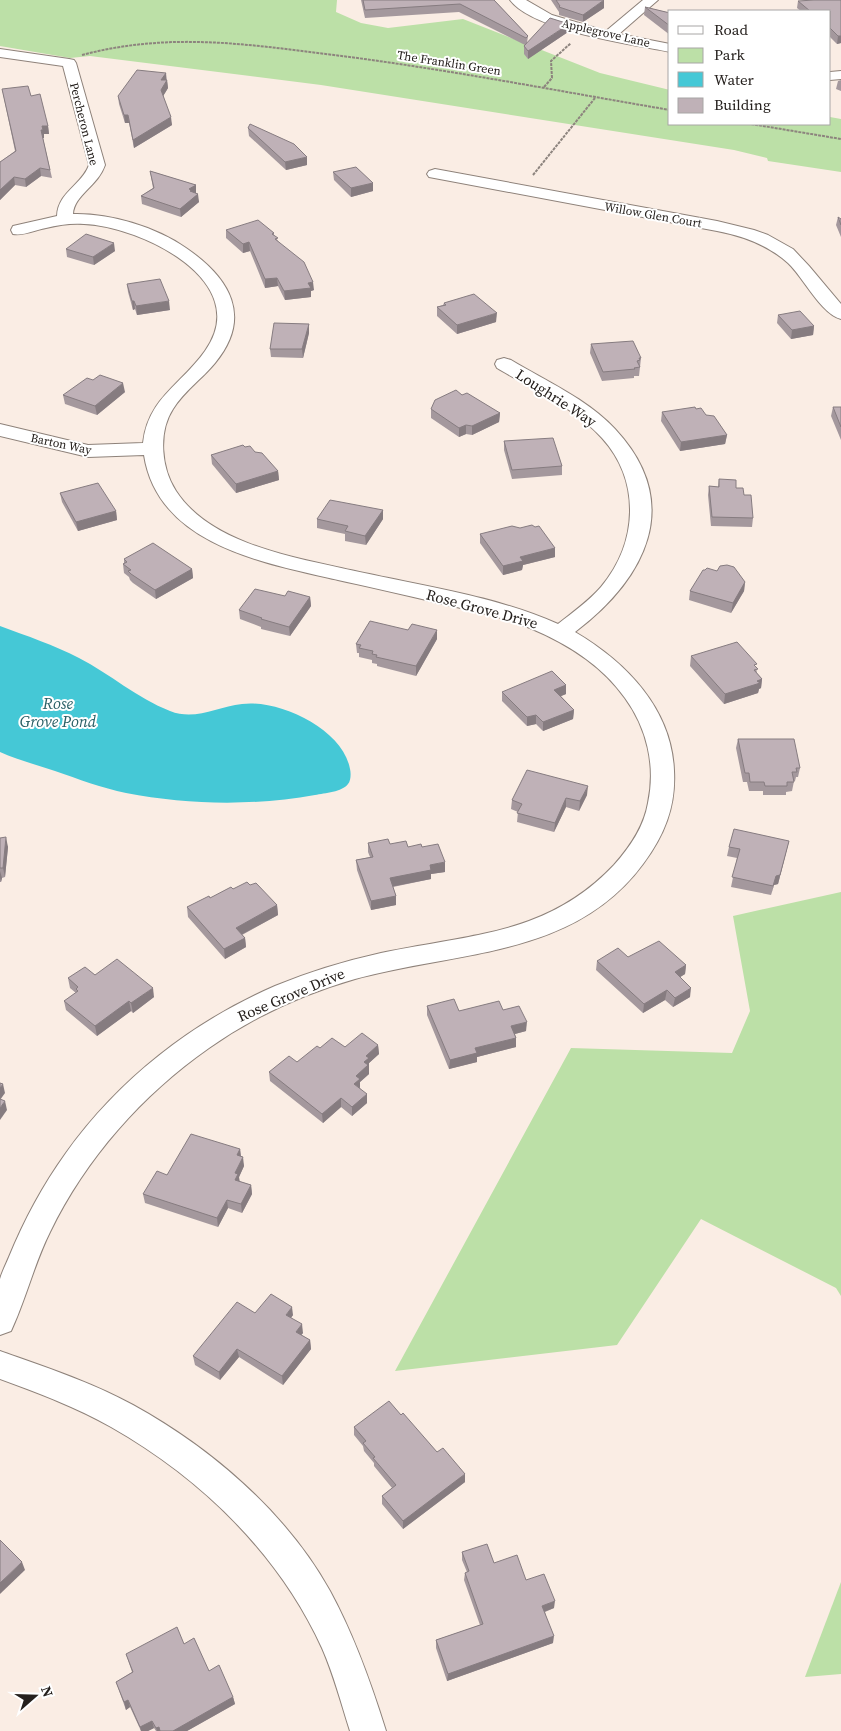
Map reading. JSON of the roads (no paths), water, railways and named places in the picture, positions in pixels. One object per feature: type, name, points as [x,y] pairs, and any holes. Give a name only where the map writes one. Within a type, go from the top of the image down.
[{"type":"street","name":"Applegrove Lane","points":[[517,0],[532,12],[545,18],[587,30],[668,48]]},
{"type":"street","points":[[609,35],[651,0]]},
{"type":"street","name":"Percheron Lane","points":[[0,53],[69,63],[97,164],[90,179],[68,201],[64,212],[66,219]]},
{"type":"street","name":"Willow Glen Court","points":[[435,174],[707,224],[760,238],[782,249],[801,264],[820,293],[841,314]]},
{"type":"street","name":"Rose Grove Drive","points":[[0,1321],[36,1230],[72,1166],[116,1112],[163,1068],[197,1042],[252,1010],[331,976],[381,962],[491,943],[566,916],[610,885],[643,843],[659,811],[664,778],[660,742],[650,717],[631,688],[615,670],[596,654],[561,632],[516,615],[248,551],[225,541],[192,520],[169,497],[160,483],[153,449],[155,430],[165,406],[206,363],[219,342],[226,321],[225,302],[221,293],[210,275],[193,259],[170,246],[109,223],[86,219],[66,219],[19,230]]},
{"type":"street","name":"Loughrie Way","points":[[504,364],[569,403],[602,428],[620,447],[628,460],[638,486],[641,501],[641,532],[629,564],[600,601],[561,632]]},
{"type":"street","name":"Barton Way","points":[[0,430],[88,451],[153,449]]},
{"type":"street","points":[[0,1365],[85,1398],[121,1415],[178,1452],[236,1501],[287,1556],[315,1598],[338,1644],[355,1688],[368,1731]]},
{"type":"water","name":"Rose Grove Pond","points":[[0,626],[79,658],[158,706],[179,714],[197,714],[242,704],[274,706],[291,712],[323,730],[335,741],[345,755],[350,769],[351,777],[349,783],[342,789],[333,792],[292,799],[221,803],[173,800],[108,789],[0,752]]}]
